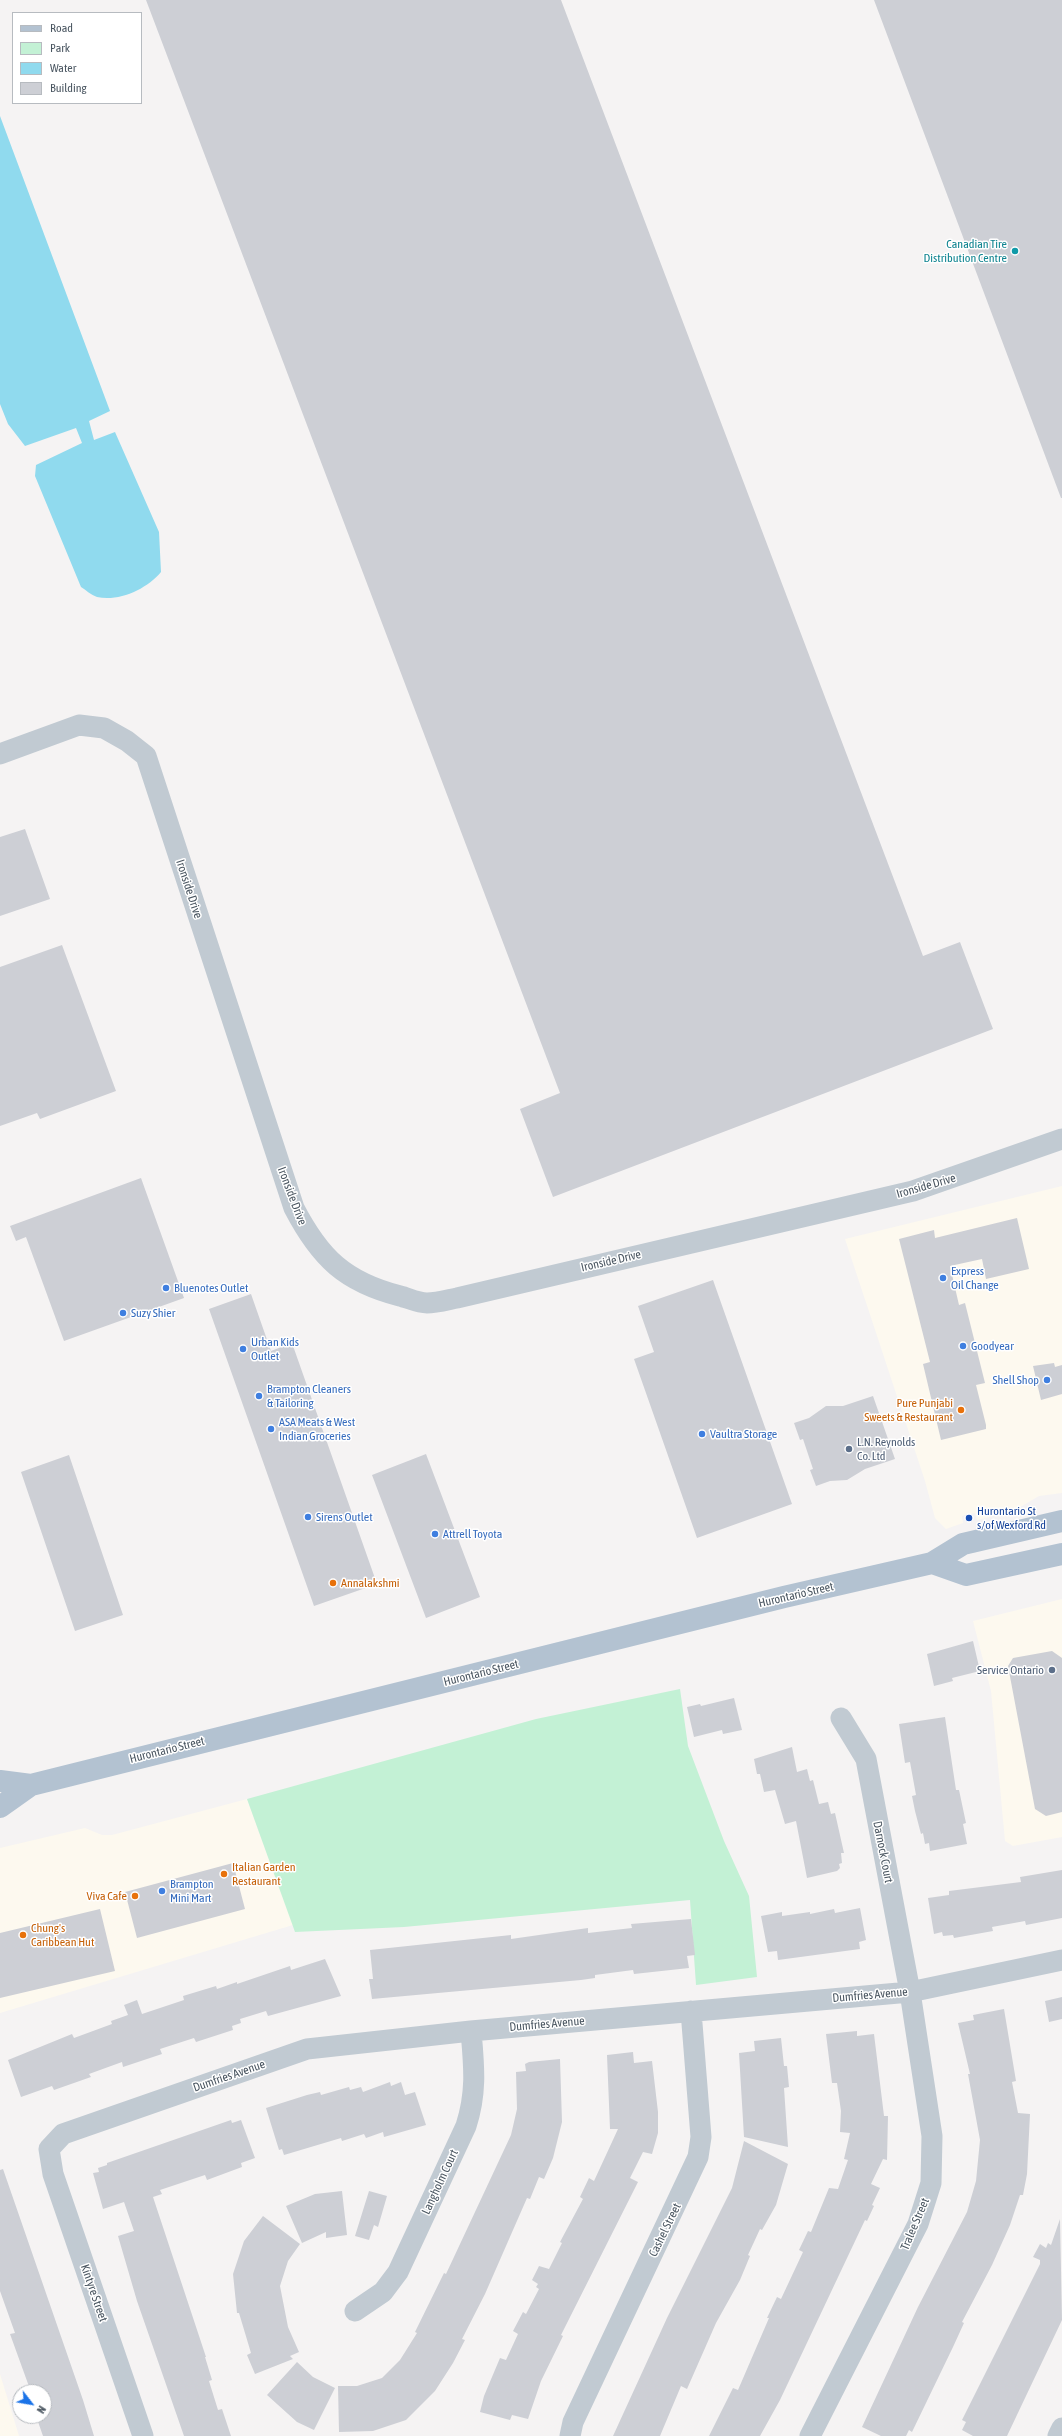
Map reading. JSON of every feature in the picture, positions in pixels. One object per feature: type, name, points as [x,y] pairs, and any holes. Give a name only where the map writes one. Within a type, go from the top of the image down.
[{"type":"main road","name":"Hurontario Street","points":[[0,1807],[31,1785],[784,1597],[932,1563],[963,1544],[1062,1520]]},
{"type":"main road","points":[[932,1563],[966,1575],[1062,1554]]},
{"type":"main road","name":"Hurontario Street","points":[[0,1781],[31,1785]]},
{"type":"street","name":"Ironside Drive","points":[[0,754],[79,725],[104,728],[127,740],[146,756],[294,1208],[309,1237],[332,1263],[356,1280],[383,1292],[426,1303],[457,1298],[913,1191],[1062,1139]]},
{"type":"street","name":"Darnock Court","points":[[841,1718],[866,1759],[910,1992]]},
{"type":"street","name":"Dumfries Avenue","points":[[49,2149],[64,2134],[307,2049],[471,2031],[910,1992],[1062,1960]]},
{"type":"street","name":"Tralee Street","points":[[810,2436],[918,2224],[931,2183],[932,2136],[910,1992]]},
{"type":"street","name":"Cashel Street","points":[[570,2436],[573,2422],[698,2157],[701,2137],[691,2011]]},
{"type":"street","name":"Langholm Court","points":[[355,2311],[383,2292],[398,2272],[466,2126],[472,2107],[475,2086],[471,2031]]},
{"type":"street","name":"Kintyre Street","points":[[49,2149],[53,2174],[143,2436]]},
{"type":"street","points":[[1058,2436],[1062,2428]]},
{"type":"shaded area","points":[[1062,1186],[1062,1493],[1039,1496],[1015,1510],[986,1518],[977,1520],[975,1513],[962,1516],[963,1523],[946,1529],[935,1518],[925,1481],[845,1239]]},
{"type":"shaded area","points":[[1062,1599],[1062,1837],[1013,1846],[1005,1841],[991,1691],[973,1621]]},
{"type":"shaded area","points":[[247,1799],[293,1925],[0,2013],[0,1848],[85,1828],[102,1835],[112,1835]]},
{"type":"shaded area","points":[[0,2374],[12,2413],[12,2424],[15,2424],[19,2436],[0,2436]]},
{"type":"green space","points":[[680,1689],[688,1746],[724,1841],[749,1896],[757,1977],[696,1985],[690,1900],[404,1927],[295,1932],[247,1799],[536,1719]]},
{"type":"water","points":[[0,116],[110,411],[89,421],[94,440],[115,432],[159,532],[161,572],[148,584],[123,596],[114,598],[97,597],[81,587],[35,476],[36,465],[82,443],[76,428],[25,446],[8,424],[0,404]]},
{"type":"building","points":[[146,0],[561,0],[923,956],[960,942],[993,1029],[553,1197],[520,1109],[560,1093]]},
{"type":"building","name":"Canadian Tire Distribution Centre","points":[[874,0],[1062,0],[1062,498],[1061,498]]},
{"type":"building","points":[[25,829],[50,899],[0,916],[0,837]]},
{"type":"building","points":[[62,945],[116,1091],[40,1119],[37,1113],[0,1126],[0,967]]},
{"type":"building","points":[[141,1178],[184,1298],[64,1341],[26,1237],[16,1241],[10,1226]]},
{"type":"building","points":[[1017,1218],[1029,1269],[986,1279],[982,1259],[950,1266],[959,1305],[965,1303],[985,1383],[976,1385],[986,1429],[941,1440],[923,1364],[930,1362],[899,1239],[934,1230],[935,1238]]},
{"type":"building","points":[[713,1280],[792,1504],[697,1538],[634,1359],[654,1352],[638,1306]]},
{"type":"building","points":[[251,1294],[271,1351],[292,1343],[377,1584],[314,1606],[209,1309]]},
{"type":"building","name":"Shell Shop","points":[[1054,1363],[1055,1367],[1062,1365],[1062,1394],[1041,1400],[1033,1366]]},
{"type":"building","name":"L.N. Reynolds Co. Ltd","points":[[873,1396],[895,1459],[865,1469],[847,1480],[830,1481],[816,1486],[810,1470],[813,1469],[803,1439],[800,1440],[794,1423],[809,1418],[826,1406],[843,1406]]},
{"type":"building","points":[[426,1454],[480,1597],[426,1618],[372,1475]]},
{"type":"building","points":[[69,1455],[123,1615],[75,1631],[21,1472]]},
{"type":"building","points":[[973,1641],[980,1671],[952,1678],[953,1681],[934,1686],[927,1654]]},
{"type":"building","points":[[1052,1651],[1062,1658],[1062,1812],[1046,1816],[1035,1809],[1008,1666],[1013,1658]]},
{"type":"building","points":[[734,1698],[742,1730],[723,1734],[722,1730],[694,1737],[687,1707],[700,1704],[701,1706]]},
{"type":"building","points":[[945,1717],[956,1790],[959,1790],[966,1823],[963,1824],[967,1844],[930,1851],[929,1843],[925,1844],[923,1833],[921,1834],[915,1811],[912,1796],[916,1795],[910,1762],[905,1763],[899,1724]]},
{"type":"building","points":[[792,1747],[797,1772],[807,1769],[810,1781],[813,1780],[819,1804],[828,1802],[831,1814],[835,1813],[844,1853],[841,1853],[842,1863],[839,1864],[840,1868],[837,1871],[807,1878],[796,1821],[785,1824],[775,1790],[764,1792],[760,1774],[757,1774],[754,1759]]},
{"type":"building","points":[[233,1863],[245,1909],[137,1938],[125,1892]]},
{"type":"building","points":[[1062,1870],[1062,1918],[1026,1925],[1025,1921],[992,1927],[993,1931],[954,1938],[953,1935],[943,1936],[942,1932],[934,1934],[928,1898],[949,1895],[949,1891],[1021,1882],[1020,1877]]},
{"type":"building","points":[[860,1908],[866,1940],[859,1942],[860,1949],[778,1960],[777,1951],[768,1952],[761,1916],[782,1912],[782,1916],[810,1912],[810,1914],[834,1909],[835,1913]]},
{"type":"building","points":[[100,1909],[115,1971],[0,1998],[0,1933]]},
{"type":"building","points":[[691,1919],[695,1955],[687,1956],[689,1968],[634,1974],[633,1970],[595,1975],[595,1978],[581,1980],[372,1999],[369,1979],[373,1979],[370,1950],[511,1935],[511,1939],[588,1928],[588,1933],[632,1928],[631,1924]]},
{"type":"building","points":[[325,1959],[341,1996],[268,2016],[266,2011],[240,2019],[241,2023],[232,2026],[233,2030],[196,2042],[194,2038],[160,2049],[162,2054],[123,2067],[122,2062],[89,2074],[91,2077],[54,2090],[52,2086],[21,2097],[8,2060],[72,2034],[74,2038],[112,2024],[111,2021],[128,2015],[124,2005],[137,2000],[142,2014],[184,2000],[183,1996],[216,1986],[217,1989],[237,1982],[237,1984],[290,1966],[291,1970]]},
{"type":"building","points":[[1062,1997],[1062,2019],[1049,2022],[1045,2001]]},
{"type":"building","points":[[1004,2009],[1016,2081],[1012,2082],[1018,2113],[1030,2114],[1027,2174],[1023,2195],[1020,2195],[1010,2225],[992,2265],[962,2322],[964,2323],[912,2432],[909,2430],[906,2436],[881,2436],[862,2427],[918,2307],[967,2212],[976,2181],[980,2140],[968,2074],[970,2074],[958,2023],[974,2020],[973,2015]]},
{"type":"building","points":[[857,2031],[857,2036],[874,2034],[884,2116],[888,2116],[887,2160],[883,2159],[871,2184],[880,2188],[872,2205],[874,2206],[867,2221],[865,2220],[780,2400],[760,2436],[709,2436],[733,2388],[738,2390],[769,2318],[767,2318],[777,2297],[781,2299],[803,2252],[799,2250],[808,2231],[811,2232],[829,2188],[838,2189],[848,2160],[844,2159],[850,2133],[840,2132],[841,2111],[837,2083],[832,2083],[826,2034]]},
{"type":"building","points":[[781,2038],[784,2066],[787,2066],[789,2087],[784,2088],[788,2147],[744,2137],[739,2053],[755,2051],[754,2041]]},
{"type":"building","points":[[633,2052],[634,2063],[652,2061],[658,2112],[658,2133],[652,2154],[643,2152],[630,2178],[638,2182],[561,2335],[563,2336],[541,2381],[528,2419],[512,2415],[510,2420],[480,2412],[484,2396],[500,2358],[506,2360],[518,2334],[513,2331],[523,2312],[526,2314],[539,2289],[536,2287],[538,2284],[532,2280],[539,2266],[549,2269],[562,2243],[560,2242],[583,2199],[580,2197],[589,2178],[594,2181],[618,2129],[610,2129],[607,2055]]},
{"type":"building","points":[[560,2059],[562,2122],[553,2158],[544,2179],[539,2177],[530,2199],[527,2198],[485,2294],[462,2339],[465,2340],[453,2363],[435,2391],[406,2420],[373,2431],[339,2432],[338,2386],[357,2386],[382,2378],[400,2360],[417,2333],[415,2332],[444,2273],[446,2274],[511,2135],[517,2109],[516,2072],[526,2071],[525,2064],[529,2062]]},
{"type":"building","points":[[390,2082],[391,2086],[401,2082],[405,2095],[415,2092],[426,2125],[384,2137],[383,2132],[366,2138],[364,2134],[342,2141],[341,2138],[284,2155],[282,2149],[279,2150],[266,2108],[320,2092],[321,2095],[349,2087],[350,2090],[361,2087],[363,2092]]},
{"type":"building","points":[[231,2120],[232,2123],[241,2120],[255,2158],[241,2163],[242,2167],[207,2180],[205,2175],[160,2190],[162,2194],[153,2197],[206,2357],[212,2380],[209,2381],[218,2410],[222,2409],[231,2436],[184,2436],[137,2301],[118,2236],[134,2231],[124,2202],[103,2209],[93,2173],[99,2172],[98,2168],[107,2165],[107,2163]]},
{"type":"building","points":[[744,2141],[788,2164],[776,2205],[762,2230],[760,2229],[748,2255],[750,2256],[740,2280],[716,2323],[687,2389],[681,2386],[660,2436],[613,2436],[667,2318],[732,2188]]},
{"type":"building","points":[[3,2169],[83,2400],[94,2436],[43,2436],[39,2424],[52,2424],[52,2384],[28,2384],[10,2334],[15,2333],[0,2291],[0,2170]]},
{"type":"building","points":[[342,2191],[347,2235],[326,2238],[326,2232],[302,2243],[286,2206],[315,2194]]},
{"type":"building","points":[[369,2191],[387,2196],[378,2227],[374,2225],[369,2240],[355,2236]]},
{"type":"building","points":[[263,2216],[300,2244],[288,2261],[280,2286],[288,2327],[299,2352],[290,2356],[293,2359],[255,2374],[247,2355],[251,2353],[239,2313],[237,2313],[233,2274],[244,2241]]},
{"type":"building","points":[[1060,2219],[1062,2320],[1007,2436],[973,2436],[962,2430],[966,2422],[962,2420],[1040,2264],[1040,2260],[1033,2257],[1040,2244],[1046,2248],[1048,2243],[1051,2245]]},
{"type":"building","points":[[297,2362],[313,2377],[335,2388],[314,2430],[297,2422],[267,2395]]},
{"type":"place","name":"Canadian Tire Distribution Centre","points":[[1015,251]]},
{"type":"place","name":"Express Oil Change","points":[[943,1278]]},
{"type":"place","name":"Bluenotes Outlet","points":[[166,1288]]},
{"type":"place","name":"Suzy Shier","points":[[123,1313]]},
{"type":"place","name":"Goodyear","points":[[963,1346]]},
{"type":"place","name":"Urban Kids Outlet","points":[[243,1349]]},
{"type":"place","name":"Shell Shop","points":[[1047,1380]]},
{"type":"place","name":"Brampton Cleaners & Tailoring","points":[[259,1396]]},
{"type":"place","name":"Pure Punjabi Sweets & Restaurant","points":[[961,1410]]},
{"type":"place","name":"ASA Meats & West Indian Groceries","points":[[271,1429]]},
{"type":"place","name":"Vaultra Storage","points":[[702,1434]]},
{"type":"place","name":"L.N. Reynolds Co. Ltd","points":[[849,1449]]},
{"type":"place","name":"Sirens Outlet","points":[[308,1517]]},
{"type":"place","name":"Hurontario St s/of Wexford Rd","points":[[969,1518]]},
{"type":"place","name":"Attrell Toyota","points":[[435,1534]]},
{"type":"place","name":"Annalakshmi","points":[[333,1583]]},
{"type":"place","name":"Service Ontario","points":[[1052,1670]]},
{"type":"place","name":"Italian Garden Restaurant","points":[[224,1874]]},
{"type":"place","name":"Brampton Mini Mart","points":[[162,1891]]},
{"type":"place","name":"Viva Cafe","points":[[135,1896]]},
{"type":"place","name":"Chung's Caribbean Hut","points":[[23,1935]]}]
